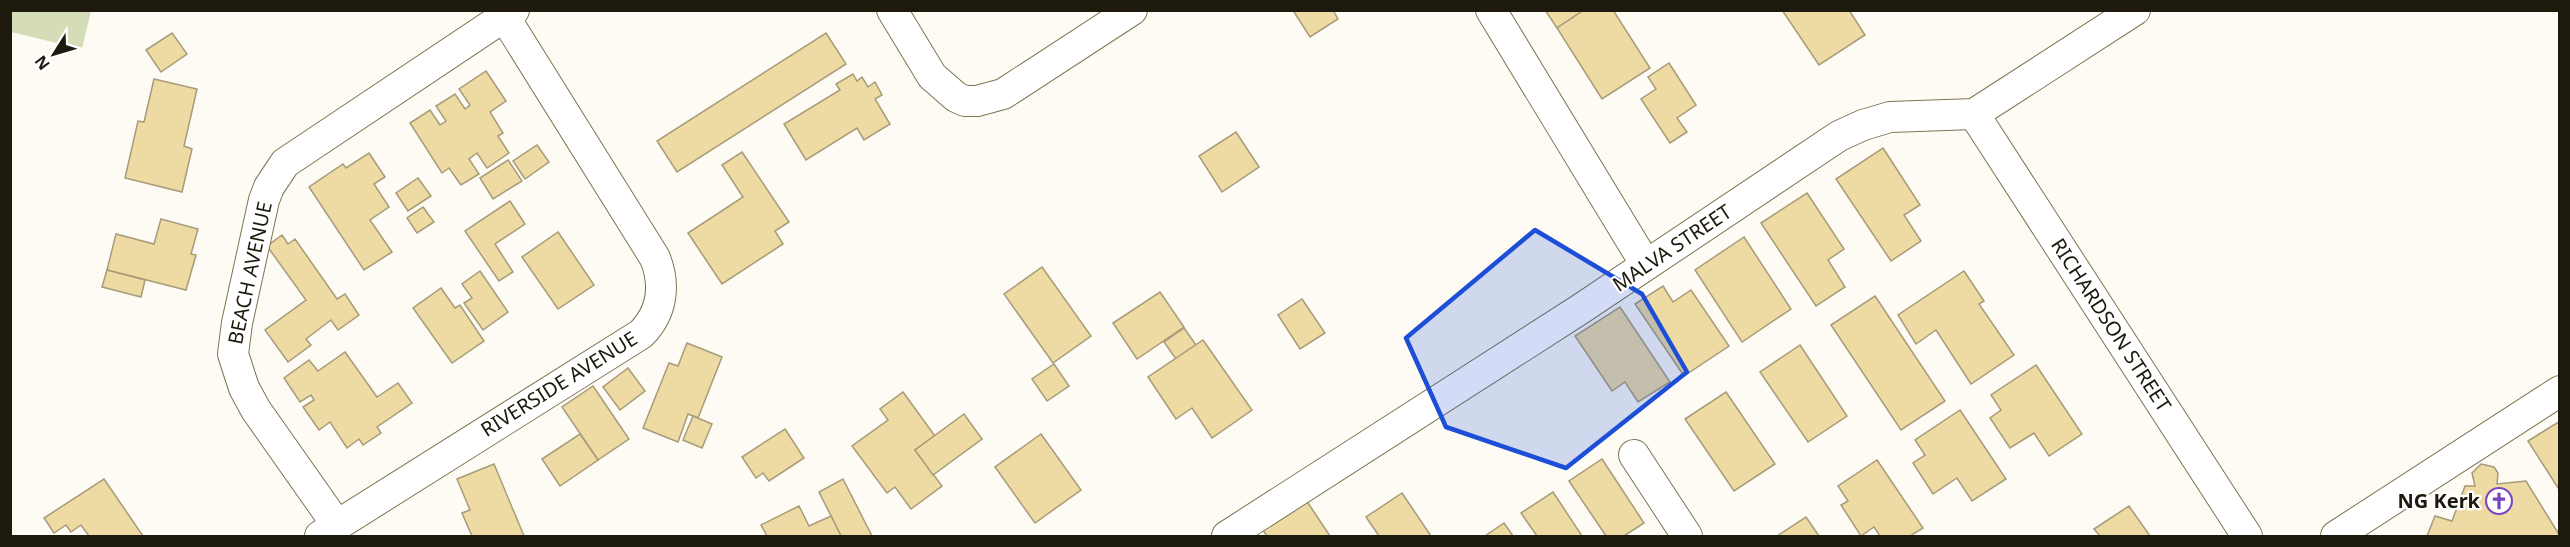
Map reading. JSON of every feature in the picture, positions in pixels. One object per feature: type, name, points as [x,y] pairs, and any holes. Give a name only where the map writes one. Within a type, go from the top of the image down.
[{"type":"street","points":[[892,10],[932,76],[956,97],[965,101],[977,101],[1003,94],[1132,10]]},
{"type":"street","points":[[1491,10],[1646,265]]},
{"type":"street","points":[[1974,114],[2135,10]]},
{"type":"street","name":"BEACH AVENUE","points":[[329,531],[244,388],[233,354],[235,331],[264,200],[269,187],[285,164],[509,13]]},
{"type":"street","name":"RIVERSIDE AVENUE","points":[[329,531],[641,334],[653,319],[660,301],[661,278],[655,258],[509,13]]},
{"type":"street","name":"MALVA STREET","points":[[1227,537],[1646,265],[1839,136],[1863,125],[1890,117],[1974,114]]},
{"type":"street","name":"RICHARDSON STREET","points":[[1974,114],[2247,537]]},
{"type":"street","points":[[2336,537],[2559,391]]},
{"type":"street","points":[[1634,455],[1687,537]]},
{"type":"highlighted area","points":[[1535,230],[1642,294],[1687,372],[1566,468],[1446,427],[1406,338]]},
{"type":"green space","points":[[11,10],[91,11],[82,49],[11,32]]},
{"type":"building","points":[[1297,10],[1333,10],[1338,19],[1310,37],[1294,12]]},
{"type":"building","points":[[1545,10],[1584,10],[1557,28]]},
{"type":"building","points":[[1584,10],[1613,10],[1650,68],[1602,99],[1557,28]]},
{"type":"building","points":[[1782,10],[1849,10],[1865,35],[1819,65]]},
{"type":"building","points":[[172,33],[187,54],[161,72],[146,50]]},
{"type":"building","points":[[826,33],[846,64],[677,172],[657,141]]},
{"type":"building","points":[[1669,63],[1696,105],[1677,118],[1687,132],[1670,143],[1641,99],[1656,89],[1648,77]]},
{"type":"building","points":[[486,71],[506,101],[490,112],[503,133],[498,136],[509,153],[487,168],[477,153],[469,159],[479,174],[461,185],[449,168],[442,173],[410,123],[430,110],[440,125],[446,121],[436,106],[455,94],[465,109],[470,105],[459,89]]},
{"type":"building","points":[[853,74],[857,81],[862,77],[868,87],[875,82],[882,95],[875,99],[890,124],[864,140],[857,128],[806,160],[784,124],[840,90],[836,84]]},
{"type":"building","points":[[154,79],[197,89],[184,146],[192,149],[182,192],[125,178],[138,121],[144,122]]},
{"type":"building","points":[[1236,132],[1259,167],[1222,192],[1199,156]]},
{"type":"building","points":[[537,145],[549,162],[525,179],[513,161]]},
{"type":"building","points":[[1883,148],[1920,205],[1904,215],[1921,241],[1891,261],[1836,179]]},
{"type":"building","points":[[742,152],[789,222],[775,231],[783,244],[722,284],[688,233],[743,197],[722,165]]},
{"type":"building","points":[[369,153],[385,177],[374,184],[389,207],[370,220],[392,252],[364,270],[309,187],[343,164],[346,168]]},
{"type":"building","points":[[508,160],[522,181],[493,199],[480,178]]},
{"type":"building","points":[[418,178],[431,196],[408,211],[396,193]]},
{"type":"building","points":[[1807,193],[1844,249],[1828,260],[1845,287],[1816,306],[1761,223]]},
{"type":"building","points":[[510,201],[525,224],[495,244],[513,272],[499,281],[465,231]]},
{"type":"building","points":[[423,207],[434,222],[417,233],[407,218]]},
{"type":"building","points":[[161,219],[198,229],[191,254],[196,255],[186,290],[107,270],[116,234],[154,244]]},
{"type":"building","points":[[558,232],[594,285],[558,309],[522,257]]},
{"type":"building","points":[[282,235],[288,244],[295,239],[337,299],[345,294],[359,315],[338,330],[331,320],[306,339],[311,345],[288,362],[265,330],[306,300],[267,246]]},
{"type":"building","points":[[1744,237],[1791,309],[1742,342],[1695,270]]},
{"type":"building","points":[[1042,267],[1091,336],[1053,363],[1004,294]]},
{"type":"building","points":[[107,270],[145,280],[141,297],[102,287]]},
{"type":"building","points":[[480,271],[508,312],[483,330],[464,303],[472,298],[462,284]]},
{"type":"building","points":[[1964,271],[1984,301],[1979,304],[2014,355],[1971,384],[1936,330],[1916,344],[1898,315]]},
{"type":"building","points":[[1663,286],[1673,302],[1691,290],[1729,346],[1684,376],[1635,304]]},
{"type":"building","points":[[441,288],[455,308],[460,305],[484,341],[452,363],[413,308]]},
{"type":"building","points":[[1160,292],[1184,327],[1137,359],[1113,323]]},
{"type":"building","points":[[1875,296],[1945,401],[1901,430],[1831,325]]},
{"type":"building","points":[[1302,299],[1325,333],[1300,349],[1278,315]]},
{"type":"building","points":[[1620,307],[1670,382],[1638,402],[1625,382],[1612,391],[1575,336]]},
{"type":"building","points":[[1184,328],[1196,345],[1176,359],[1164,342]]},
{"type":"building","points":[[1203,340],[1252,410],[1212,438],[1192,408],[1176,419],[1148,377]]},
{"type":"building","points":[[687,343],[722,357],[698,418],[688,414],[678,442],[643,428],[669,363],[678,366]]},
{"type":"building","points":[[1800,345],[1847,416],[1808,442],[1760,372]]},
{"type":"building","points":[[345,352],[377,397],[398,383],[412,403],[377,427],[381,433],[363,445],[359,439],[347,448],[330,422],[319,430],[303,407],[314,400],[311,395],[300,402],[284,378],[309,360],[318,371]]},
{"type":"building","points":[[1054,364],[1069,386],[1047,401],[1032,379]]},
{"type":"building","points":[[2036,365],[2082,434],[2049,456],[2034,433],[2010,448],[1990,418],[2001,410],[1991,395]]},
{"type":"building","points":[[628,368],[645,391],[620,410],[603,387]]},
{"type":"building","points":[[593,386],[629,439],[598,460],[562,407]]},
{"type":"building","points":[[903,392],[935,436],[915,450],[942,486],[911,509],[895,487],[887,493],[852,446],[888,420],[880,409]]},
{"type":"building","points":[[1726,392],[1775,464],[1734,491],[1685,419]]},
{"type":"building","points":[[1960,410],[2006,479],[1972,501],[1957,478],[1933,494],[1913,463],[1925,455],[1915,440]]},
{"type":"building","points":[[964,414],[982,439],[933,475],[915,450]]},
{"type":"building","points":[[693,416],[712,424],[702,448],[683,440]]},
{"type":"building","points":[[2560,421],[2560,491],[2528,441]]},
{"type":"building","points":[[785,429],[804,458],[769,481],[763,473],[756,478],[742,457]]},
{"type":"building","points":[[580,434],[598,460],[560,486],[542,459]]},
{"type":"building","points":[[1041,434],[1081,490],[1035,523],[995,467]]},
{"type":"building","points":[[1602,459],[1644,523],[1624,536],[1606,536],[1569,481]]},
{"type":"building","points":[[1877,460],[1923,528],[1910,536],[1880,536],[1874,527],[1861,536],[1841,505],[1848,501],[1838,486]]},
{"type":"building","points":[[494,464],[524,536],[472,536],[462,513],[470,510],[457,479]]},
{"type":"building","name":"NG Kerk","points":[[2481,464],[2494,467],[2498,473],[2497,484],[2526,481],[2560,536],[2427,536],[2435,516],[2452,521],[2465,486],[2475,486],[2472,473]]},
{"type":"building","points":[[104,479],[143,536],[89,536],[81,525],[71,532],[66,525],[54,533],[44,518]]},
{"type":"building","points":[[843,479],[872,536],[841,536],[819,492]]},
{"type":"building","points":[[1553,492],[1582,536],[1537,536],[1521,513]]},
{"type":"building","points":[[1402,493],[1431,536],[1379,536],[1366,517]]},
{"type":"building","points":[[1304,497],[1330,536],[1267,536],[1260,526]]},
{"type":"building","points":[[799,506],[809,526],[831,516],[841,536],[767,536],[761,525]]},
{"type":"building","points":[[2129,506],[2150,536],[2100,536],[2094,529]]},
{"type":"building","points":[[1806,517],[1819,536],[1777,536]]},
{"type":"building","points":[[1504,523],[1513,536],[1485,536]]},
{"type":"place","name":"NG Kerk","points":[[2499,501]]}]
